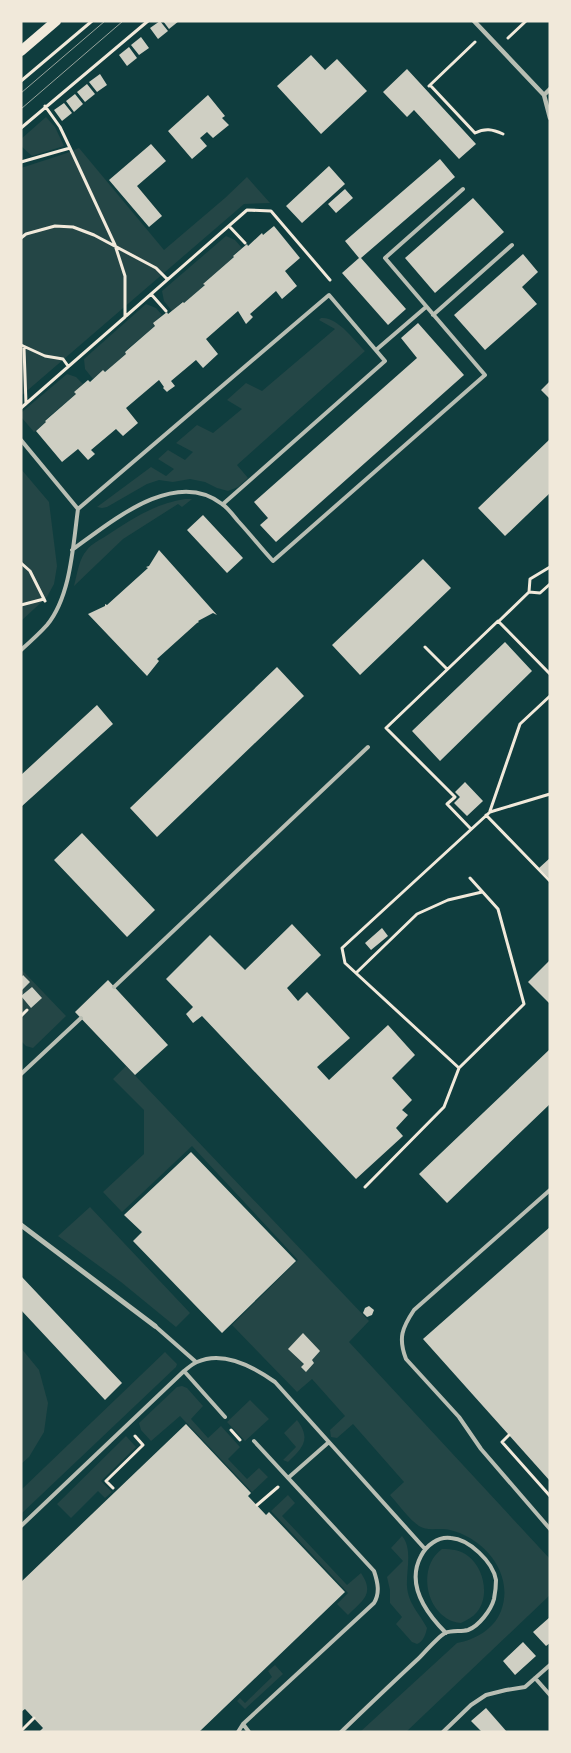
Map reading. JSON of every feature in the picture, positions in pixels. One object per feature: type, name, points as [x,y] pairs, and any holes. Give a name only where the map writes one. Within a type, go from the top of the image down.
[{"type":"main road","points":[[21,52],[56,21]]},
{"type":"street","points":[[474,21],[544,95],[550,118]]},
{"type":"street","points":[[544,95],[550,89]]},
{"type":"street","points":[[544,95],[550,96]]},
{"type":"street","points":[[21,1225],[155,1326]]},
{"type":"lane","points":[[72,550],[109,524],[146,502],[171,492],[192,490],[210,496],[223,504],[273,561],[485,375],[385,258],[463,189]]},
{"type":"lane","points":[[434,315],[512,244]]},
{"type":"lane","points":[[21,650],[47,625],[57,609],[65,588],[78,509],[329,295],[385,361],[223,504]]},
{"type":"lane","points":[[376,350],[426,307]]},
{"type":"lane","points":[[21,440],[78,509]]},
{"type":"lane","points":[[114,987],[368,747]]},
{"type":"lane","points":[[21,1074],[81,1018]]},
{"type":"lane","points":[[550,1190],[414,1310],[406,1322],[402,1334],[402,1349],[406,1359],[459,1417],[481,1449],[550,1529]]},
{"type":"lane","points":[[155,1326],[196,1362]]},
{"type":"lane","points":[[21,1526],[184,1371],[196,1362],[210,1358],[232,1361],[256,1368],[275,1382],[425,1549]]},
{"type":"lane","points":[[184,1371],[225,1417]]},
{"type":"lane","points":[[238,1732],[243,1724],[374,1603],[378,1597],[374,1571],[254,1441]]},
{"type":"lane","points":[[288,1478],[329,1442]]},
{"type":"lane","points":[[341,1732],[446,1633],[469,1629],[486,1615],[494,1598],[496,1580],[488,1562],[477,1550],[464,1542],[451,1538],[439,1539],[425,1549],[417,1564],[416,1578],[420,1599],[431,1618],[446,1633]]},
{"type":"lane","points":[[443,1732],[471,1705],[486,1695],[525,1687],[550,1665]]},
{"type":"lane","points":[[535,1678],[550,1695]]},
{"type":"lane","points":[[243,1724],[250,1732]]},
{"type":"path","points":[[21,81],[92,21]]},
{"type":"path","points":[[21,128],[148,21]]},
{"type":"path","points":[[498,46],[526,21]]},
{"type":"path","points":[[485,32],[430,86],[475,133],[482,129],[502,134]]},
{"type":"path","points":[[45,106],[60,127],[115,245],[125,276],[125,316]]},
{"type":"path","points":[[21,162],[70,148]]},
{"type":"path","points":[[21,408],[247,210],[271,211],[332,282],[329,295]]},
{"type":"path","points":[[21,238],[26,234],[55,226],[73,227],[94,234],[156,268],[167,280]]},
{"type":"path","points":[[230,226],[245,243]]},
{"type":"path","points":[[151,294],[166,311]]},
{"type":"path","points":[[26,404],[22,347],[45,356],[63,359],[68,366]]},
{"type":"path","points":[[21,562],[30,571],[52,618]]},
{"type":"path","points":[[471,829],[447,804],[455,797],[386,728],[529,592],[530,579],[550,567]]},
{"type":"path","points":[[529,592],[540,593],[550,584]]},
{"type":"path","points":[[21,605],[44,599]]},
{"type":"path","points":[[499,621],[550,674]]},
{"type":"path","points":[[425,646],[446,669]]},
{"type":"path","points":[[490,812],[520,724],[550,696]]},
{"type":"path","points":[[459,1068],[345,963],[342,948],[490,812],[550,794]]},
{"type":"path","points":[[486,815],[550,881]]},
{"type":"path","points":[[365,1187],[444,1107],[459,1068],[524,1004],[498,909],[470,878]]},
{"type":"path","points":[[356,973],[417,914],[448,900],[483,892]]},
{"type":"path","points":[[21,1016],[27,1010]]},
{"type":"path","points":[[225,1417],[225,1424],[243,1443],[254,1441]]},
{"type":"path","points":[[113,1488],[106,1481],[143,1445],[126,1426]]},
{"type":"path","points":[[509,1435],[502,1442],[550,1496]]},
{"type":"path","points":[[257,1506],[288,1478]]},
{"type":"path","points":[[21,1730],[34,1718]]},
{"type":"shaded area","points":[[46,117],[55,127],[64,146],[32,156],[21,146],[21,139]]},
{"type":"shaded area","points":[[79,148],[164,250],[247,177],[270,203],[244,204],[21,396],[21,168]]},
{"type":"shaded area","points":[[226,236],[235,240],[242,248],[204,283],[205,285],[172,311],[164,301],[162,291]]},
{"type":"shaded area","points":[[146,304],[156,308],[162,315],[153,323],[155,326],[125,351],[126,354],[105,372],[103,370],[93,379],[85,369],[84,359]]},
{"type":"shaded area","points":[[327,318],[339,325],[365,351],[237,465],[248,478],[238,487],[228,491],[205,482],[190,479],[173,482],[159,480],[147,484],[107,507],[97,507],[151,467],[166,476],[174,469],[158,459],[168,450],[185,460],[193,452],[176,443],[197,425],[213,433],[242,409],[227,400],[246,383],[262,391],[335,329],[319,320]]},
{"type":"shaded area","points":[[67,374],[76,377],[83,384],[74,392],[76,394],[45,420],[46,422],[34,432],[22,418],[22,412]]},
{"type":"shaded area","points":[[21,469],[49,502],[57,566],[54,584],[47,597],[21,621]]},
{"type":"shaded area","points":[[185,499],[192,499],[182,507],[178,504],[123,539],[74,586],[82,557],[91,546],[124,524],[154,508]]},
{"type":"shaded area","points":[[21,969],[66,1016],[33,1048],[26,1046],[21,1041]]},
{"type":"shaded area","points":[[126,1066],[369,1321],[349,1342],[550,1559],[550,1595],[406,1732],[360,1732],[457,1643],[483,1633],[494,1623],[501,1611],[504,1597],[504,1584],[500,1571],[485,1549],[463,1534],[450,1530],[426,1529],[415,1523],[390,1495],[404,1482],[353,1424],[337,1438],[331,1437],[330,1430],[345,1416],[312,1379],[297,1392],[232,1325],[298,1260],[192,1146],[122,1212],[103,1192],[144,1154],[144,1110],[113,1079]]},
{"type":"shaded area","points":[[90,1207],[190,1313],[176,1327],[121,1282],[58,1236]]},
{"type":"shaded area","points":[[21,1348],[39,1370],[48,1403],[44,1432],[29,1457],[21,1464]]},
{"type":"shaded area","points":[[165,1352],[177,1364],[176,1367],[21,1514],[21,1490]]},
{"type":"shaded area","points":[[177,1387],[187,1388],[203,1406],[191,1419],[208,1438],[221,1426],[240,1447],[228,1459],[247,1479],[259,1468],[268,1477],[252,1492],[180,1416],[151,1441],[141,1430],[139,1423]]},
{"type":"shaded area","points":[[250,1400],[269,1419],[245,1441],[227,1422]]},
{"type":"shaded area","points":[[297,1420],[304,1433],[303,1443],[301,1448],[288,1462],[283,1460],[296,1447],[284,1433]]},
{"type":"shaded area","points":[[126,1436],[136,1447],[101,1481],[112,1492],[105,1498],[98,1491],[71,1518],[57,1504]]},
{"type":"shaded area","points":[[288,1495],[295,1503],[282,1516],[347,1585],[361,1573],[365,1580],[367,1592],[362,1601],[348,1615],[337,1604],[348,1593],[271,1511]]},
{"type":"shaded area","points":[[402,1536],[408,1554],[408,1592],[412,1604],[427,1628],[423,1640],[417,1644],[412,1642],[396,1624],[402,1617],[390,1603],[387,1577],[403,1561],[391,1548]]},
{"type":"shaded area","points":[[442,1549],[456,1550],[468,1556],[474,1561],[483,1582],[484,1590],[481,1605],[474,1615],[461,1623],[449,1620],[440,1613],[433,1603],[429,1592],[427,1580],[429,1568],[434,1558]]},
{"type":"shaded area","points":[[275,1665],[283,1674],[245,1709],[237,1701],[240,1698],[245,1703],[272,1677],[268,1671]]},
{"type":"building","points":[[160,21],[168,31],[158,39],[150,28]]},
{"type":"building","points":[[163,21],[179,21],[169,29]]},
{"type":"building","points":[[141,37],[149,48],[139,55],[131,45]]},
{"type":"building","points":[[129,47],[137,58],[127,66],[119,55]]},
{"type":"building","points":[[311,55],[325,70],[337,59],[367,91],[321,134],[277,86]]},
{"type":"building","points":[[407,69],[476,144],[459,159],[414,110],[407,117],[383,92]]},
{"type":"building","points":[[100,74],[107,85],[97,92],[89,82]]},
{"type":"building","points":[[87,84],[95,94],[85,102],[77,92]]},
{"type":"building","points":[[75,94],[83,104],[74,112],[66,101]]},
{"type":"building","points":[[208,95],[225,116],[222,118],[229,125],[213,138],[207,132],[200,138],[207,146],[192,159],[168,131]]},
{"type":"building","points":[[64,103],[72,113],[62,121],[54,110]]},
{"type":"building","points":[[151,144],[166,161],[137,186],[162,216],[149,227],[109,180]]},
{"type":"building","points":[[440,159],[455,177],[361,258],[406,309],[388,325],[342,273],[359,258],[345,241]]},
{"type":"building","points":[[329,166],[345,184],[302,223],[286,206]]},
{"type":"building","points":[[345,189],[353,198],[336,213],[328,204]]},
{"type":"building","points":[[473,198],[504,232],[435,293],[405,258]]},
{"type":"building","points":[[274,226],[300,258],[285,271],[297,286],[282,299],[276,291],[250,314],[253,317],[246,324],[238,311],[206,339],[218,354],[203,368],[196,360],[171,381],[175,386],[167,392],[159,380],[126,408],[138,423],[123,436],[116,429],[91,450],[95,454],[88,460],[78,449],[62,462],[36,431],[76,394],[74,392],[88,380],[90,382],[103,370],[105,372],[126,354],[125,352],[155,326],[153,323],[167,312],[168,314],[184,303],[247,244],[248,246],[262,233],[263,235]]},
{"type":"building","points":[[523,254],[538,272],[522,287],[537,304],[485,350],[454,315]]},
{"type":"building","points":[[418,323],[464,375],[276,542],[260,525],[268,518],[254,502],[417,358],[401,338]]},
{"type":"building","points":[[550,381],[550,399],[541,390]]},
{"type":"building","points":[[550,439],[550,493],[505,536],[478,508]]},
{"type":"building","points":[[203,515],[243,558],[227,573],[187,530]]},
{"type":"building","points":[[159,550],[217,615],[213,613],[198,621],[157,659],[159,661],[147,676],[88,614],[105,606],[105,604],[107,605],[148,568],[146,567],[149,566]]},
{"type":"building","points":[[423,559],[451,588],[360,675],[332,645]]},
{"type":"building","points":[[505,642],[532,671],[440,761],[412,731]]},
{"type":"building","points":[[277,667],[304,696],[157,837],[130,808]]},
{"type":"building","points":[[97,705],[113,724],[21,807],[21,775]]},
{"type":"building","points":[[465,782],[483,801],[467,816],[454,803],[460,797],[455,792]]},
{"type":"building","points":[[82,833],[155,910],[127,937],[54,860]]},
{"type":"building","points":[[550,858],[550,879],[539,868]]},
{"type":"building","points":[[292,924],[321,955],[287,988],[298,1001],[307,992],[350,1038],[317,1067],[329,1080],[388,1025],[415,1055],[392,1078],[412,1100],[402,1110],[408,1115],[396,1128],[403,1136],[356,1179],[202,1016],[193,1023],[186,1014],[193,1007],[166,979],[210,935],[245,970]]},
{"type":"building","points":[[382,928],[388,936],[371,950],[365,943]]},
{"type":"building","points":[[550,960],[550,1004],[528,982]]},
{"type":"building","points":[[23,975],[30,982],[21,991],[21,978]]},
{"type":"building","points":[[108,980],[168,1045],[135,1075],[75,1012]]},
{"type":"building","points":[[32,987],[42,998],[31,1008],[21,996]]},
{"type":"building","points":[[550,1049],[550,1104],[447,1203],[419,1174]]},
{"type":"building","points":[[191,1152],[296,1261],[222,1333],[133,1241],[142,1232],[124,1215]]},
{"type":"building","points":[[550,1227],[550,1481],[423,1339]]},
{"type":"building","points":[[21,1276],[122,1383],[105,1400],[21,1310]]},
{"type":"building","points":[[369,1306],[374,1310],[372,1315],[367,1317],[363,1313],[365,1308]]},
{"type":"building","points":[[303,1333],[320,1351],[312,1360],[314,1363],[306,1372],[301,1367],[304,1364],[288,1349]]},
{"type":"building","points":[[186,1424],[251,1493],[248,1496],[266,1515],[269,1512],[345,1592],[199,1732],[39,1732],[43,1728],[25,1709],[21,1712],[21,1582]]},
{"type":"building","points":[[550,1617],[550,1643],[546,1646],[533,1632]]},
{"type":"building","points":[[523,1642],[536,1656],[515,1675],[503,1661]]},
{"type":"building","points":[[486,1708],[507,1732],[482,1732],[471,1721]]},
{"type":"tram line","points":[[21,93],[105,21]]},
{"type":"tram line","points":[[21,109],[123,21]]}]
